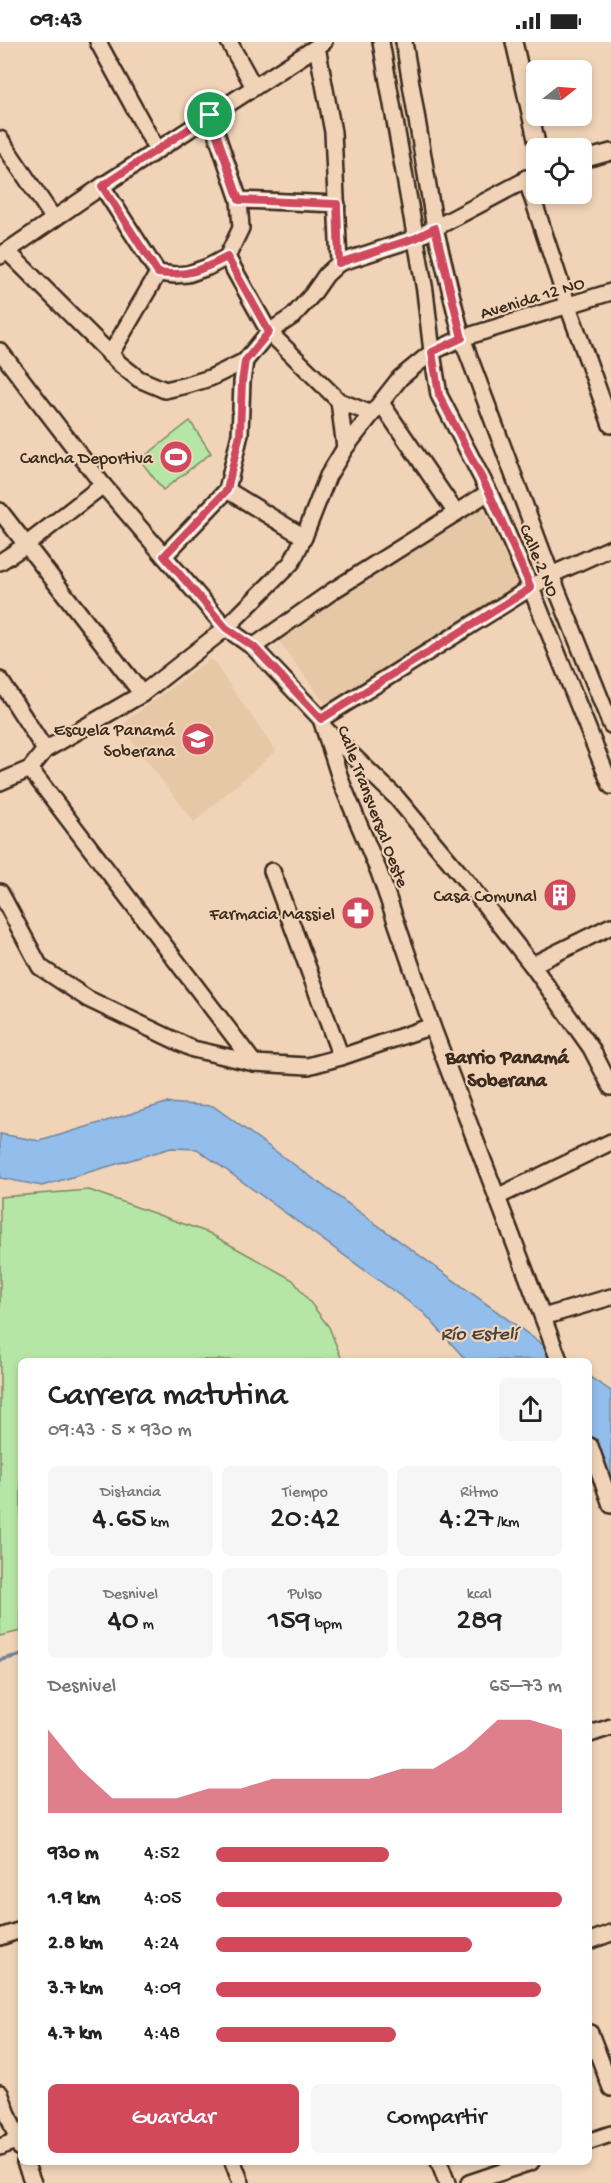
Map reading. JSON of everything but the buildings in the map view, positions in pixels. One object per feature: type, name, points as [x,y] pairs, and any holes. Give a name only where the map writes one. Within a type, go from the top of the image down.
[{"type":"street","points":[[98,42],[157,150]]},
{"type":"street","points":[[229,42],[254,87]]},
{"type":"street","name":"Calle 2 NO","points":[[381,42],[425,291],[439,395],[489,492],[531,588],[611,786]]},
{"type":"street","points":[[404,42],[435,228],[462,338],[551,575],[611,724]]},
{"type":"street","points":[[514,42],[536,138]]},
{"type":"street","points":[[339,263],[333,132],[320,44],[102,186],[3,254],[110,355],[139,379],[165,390],[210,378],[245,361],[269,332],[293,316],[312,295],[326,274],[339,263],[416,238],[526,179]]},
{"type":"street","points":[[158,273],[188,274],[227,257],[241,228],[239,200],[210,115]]},
{"type":"street","points":[[0,139],[54,219]]},
{"type":"street","points":[[592,157],[611,152]]},
{"type":"street","points":[[102,186],[158,273]]},
{"type":"street","points":[[239,200],[337,204]]},
{"type":"street","points":[[540,204],[568,306],[611,425]]},
{"type":"street","points":[[227,257],[269,332],[339,401],[376,409],[456,513]]},
{"type":"street","points":[[110,355],[158,273]]},
{"type":"street","name":"Avenida 12 NO","points":[[45,750],[142,694],[226,628],[292,562],[328,476],[345,448],[400,378],[432,352],[462,338],[611,292]]},
{"type":"street","name":"Calle Transversal Oeste","points":[[0,351],[103,485],[226,628],[254,647],[322,724],[342,784],[380,872],[432,1026],[558,1358]]},
{"type":"street","points":[[164,556],[227,490],[240,434],[245,361]]},
{"type":"street","points":[[339,401],[345,448]]},
{"type":"street","points":[[0,562],[26,545],[103,485]]},
{"type":"street","points":[[227,490],[304,537]]},
{"type":"street","points":[[254,647],[343,584],[489,492]]},
{"type":"street","points":[[0,511],[142,694]]},
{"type":"street","points":[[611,548],[551,575],[322,724],[396,797],[466,881],[532,965],[591,1048],[611,1087]]},
{"type":"street","points":[[0,680],[45,750],[30,769],[0,783]]},
{"type":"street","points":[[30,769],[254,1064]]},
{"type":"street","points":[[272,871],[340,1058]]},
{"type":"street","points":[[0,892],[40,967],[88,999],[193,1049],[254,1064],[308,1066],[340,1058],[432,1026]]},
{"type":"street","points":[[532,965],[611,926]]},
{"type":"street","points":[[497,1197],[611,1142]]},
{"type":"street","points":[[544,1319],[611,1297]]},
{"type":"street","points":[[592,1452],[611,1506]]},
{"type":"street","points":[[592,1733],[611,1726]]},
{"type":"street","points":[[0,1938],[18,1931]]},
{"type":"street","points":[[592,1940],[611,1933]]},
{"type":"street","points":[[592,2038],[611,2088]]},
{"type":"street","points":[[0,2093],[18,2138]]},
{"type":"street","points":[[592,2140],[611,2134]]},
{"type":"street","points":[[0,2146],[18,2143]]},
{"type":"street","points":[[27,2165],[33,2183]]},
{"type":"street","points":[[234,2165],[241,2183]]},
{"type":"street","points":[[440,2165],[447,2183]]},
{"type":"street","points":[[469,2183],[522,2165]]},
{"type":"shaded area","points":[[482,505],[519,585],[326,705],[276,637],[358,582]]},
{"type":"shaded area","name":"Escuela Panamá Soberana","points":[[211,658],[276,751],[194,822],[120,726]]},
{"type":"green space","name":"Cancha Deportiva","points":[[190,421],[211,453],[163,490],[140,460]]},
{"type":"green space","points":[[89,1190],[209,1233],[293,1280],[329,1327],[341,1358],[18,1358],[18,1632],[0,1636],[0,1197]]},
{"type":"water","name":"Río Estelí","points":[[166,1103],[213,1106],[561,1358],[464,1358],[424,1313],[197,1149],[171,1148],[42,1186],[0,1178],[0,1134],[40,1141]]},
{"type":"water","points":[[592,1378],[611,1391],[611,1485],[592,1478]]},
{"type":"waterway","points":[[0,1660],[18,1656]]},
{"type":"place","name":"Cancha Deportiva","points":[[176,457]]},
{"type":"place","name":"Escuela Panamá Soberana","points":[[198,739]]},
{"type":"place","name":"Casa Comunal","points":[[560,895]]},
{"type":"place","name":"Farmacia Massiel","points":[[358,913]]},
{"type":"district","name":"Barrio Panamá Soberana","points":[[507,1068]]},
{"type":"route","points":[[210,115],[239,200],[337,204],[339,263],[416,238],[435,228],[462,338],[432,352],[439,395],[489,492],[531,588],[321,719],[254,647],[226,628],[164,556],[227,490],[240,434],[245,361],[269,332],[227,257],[188,274],[158,273],[102,186],[210,115]]}]
